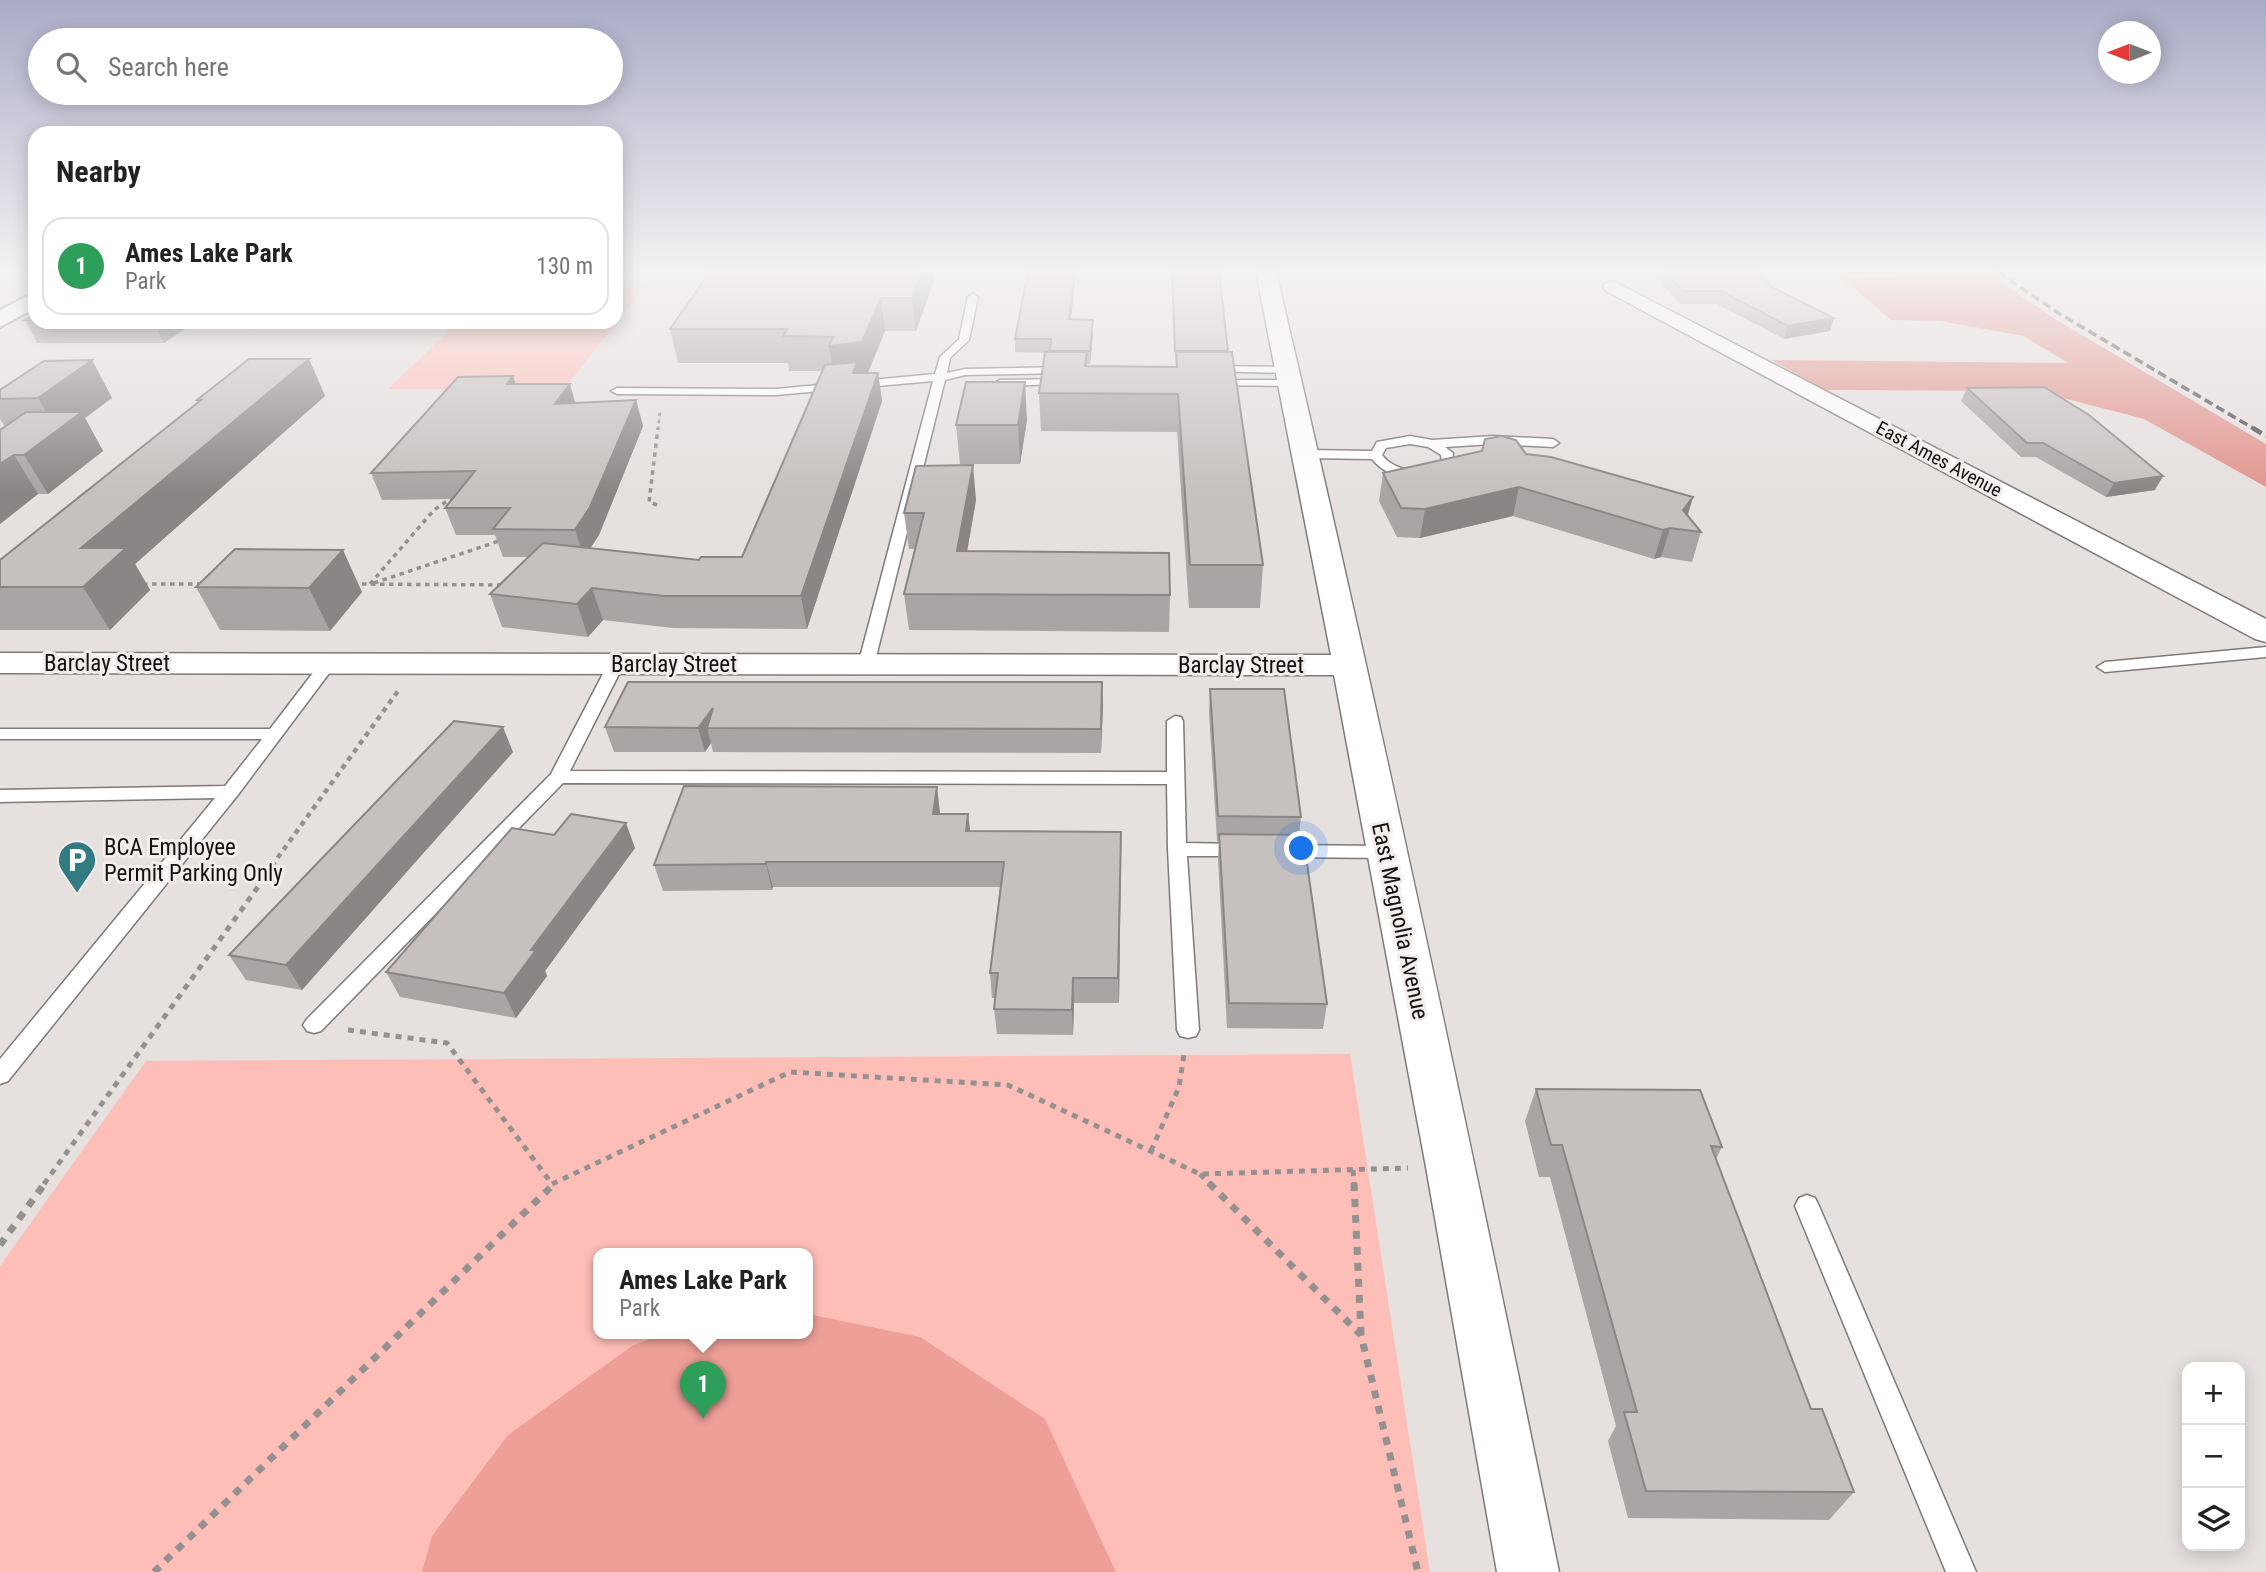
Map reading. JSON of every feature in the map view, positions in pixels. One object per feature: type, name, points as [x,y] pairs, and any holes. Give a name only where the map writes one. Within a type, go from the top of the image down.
[{"type":"street","name":"East Magnolia Avenue","points":[[1282,345],[1451,1167],[1528,1572]]},
{"type":"street","name":"East Ames Avenue","points":[[1723,345],[2266,632]]},
{"type":"street","name":"Barclay Street","points":[[0,663],[1347,666]]},
{"type":"lane","points":[[866,664],[945,357],[959,345]]},
{"type":"lane","points":[[1195,369],[1288,376]]},
{"type":"lane","points":[[617,391],[776,392],[942,377],[975,371],[1080,370]]},
{"type":"lane","points":[[1207,383],[1288,376]]},
{"type":"lane","points":[[942,377],[982,384],[1076,383]]},
{"type":"lane","points":[[1376,455],[1381,445],[1399,440],[1432,444],[1493,440],[1553,443]]},
{"type":"lane","points":[[1306,454],[1376,455],[1385,466],[1421,474],[1433,472],[1448,464],[1447,453],[1432,444]]},
{"type":"lane","points":[[2105,667],[2266,652]]},
{"type":"lane","points":[[0,1075],[231,792],[328,664]]},
{"type":"lane","points":[[314,1025],[558,777],[616,664]]},
{"type":"lane","points":[[1175,721],[1177,849],[1188,1030]]},
{"type":"lane","points":[[0,734],[275,734]]},
{"type":"lane","points":[[558,777],[1176,778]]},
{"type":"lane","points":[[0,796],[231,792]]},
{"type":"lane","points":[[1177,849],[1386,852]]},
{"type":"lane","points":[[1807,1206],[1961,1572]]},
{"type":"path","points":[[657,505],[649,502],[660,410]]},
{"type":"path","points":[[370,584],[434,510],[452,498],[460,488]]},
{"type":"path","points":[[370,584],[512,537]]},
{"type":"path","points":[[133,583],[213,584]]},
{"type":"path","points":[[344,584],[506,585]]},
{"type":"path","points":[[0,1245],[417,664]]},
{"type":"path","points":[[314,1025],[447,1043],[552,1184]]},
{"type":"path","points":[[1151,1152],[1179,1087],[1188,1030]]},
{"type":"path","points":[[155,1572],[552,1184],[790,1072],[1008,1085],[1200,1174],[1362,1335]]},
{"type":"path","points":[[1200,1174],[1451,1167]]},
{"type":"path","points":[[1353,1170],[1362,1335],[1418,1572]]},
{"type":"shaded area","points":[[434,345],[598,345],[563,390],[388,389]]},
{"type":"shaded area","points":[[2039,345],[2099,345],[2266,444],[2266,487],[2144,419],[2036,391],[1824,390],[1772,360],[2068,363]]},
{"type":"shaded area","points":[[1350,1054],[1430,1572],[0,1572],[0,1266],[146,1061]]},
{"type":"shaded area","points":[[813,1315],[920,1337],[1045,1419],[1116,1572],[422,1572],[432,1536],[508,1435],[632,1346],[650,1339],[813,1339]]},
{"type":"building","points":[[1050,345],[1091,345],[1090,351],[1050,351]]},
{"type":"building","points":[[1175,345],[1227,345],[1228,351],[1175,351]]},
{"type":"building","points":[[1045,352],[1087,352],[1085,366],[1177,367],[1176,352],[1232,352],[1263,565],[1190,565],[1178,394],[1039,393]]},
{"type":"building","points":[[249,359],[309,359],[81,548],[126,548],[83,587],[0,587],[0,560]]},
{"type":"building","points":[[92,360],[38,398],[0,399],[0,390],[44,361]]},
{"type":"building","points":[[857,362],[853,373],[878,373],[801,596],[664,596],[592,588],[577,604],[490,594],[543,543],[699,560],[701,557],[742,557],[825,365]]},
{"type":"building","points":[[513,376],[507,384],[570,384],[555,404],[636,400],[590,507],[575,530],[493,529],[510,508],[445,508],[475,471],[371,473],[458,377]]},
{"type":"building","points":[[966,382],[1025,382],[1018,425],[956,425]]},
{"type":"building","points":[[2044,387],[2089,415],[2163,476],[2114,483],[2043,443],[2027,443],[1967,388]]},
{"type":"building","points":[[26,412],[82,412],[24,455],[14,455],[0,464],[0,430]]},
{"type":"building","points":[[1502,436],[1516,440],[1526,454],[1551,457],[1693,497],[1683,510],[1701,532],[1670,528],[1663,530],[1519,487],[1425,509],[1401,508],[1383,473],[1482,451],[1485,439]]},
{"type":"building","points":[[973,465],[957,551],[1169,553],[1170,595],[904,594],[924,513],[904,513],[916,466]]},
{"type":"building","points":[[235,549],[343,550],[309,588],[196,587]]},
{"type":"building","points":[[628,682],[1102,682],[1101,729],[707,728],[713,708],[698,728],[605,727]]},
{"type":"building","points":[[1210,689],[1284,689],[1301,817],[1218,816]]},
{"type":"building","points":[[454,721],[503,727],[286,965],[229,955]]},
{"type":"building","points":[[684,786],[937,787],[933,814],[968,814],[966,831],[1121,832],[1118,978],[1073,978],[1072,1010],[994,1009],[998,973],[990,973],[1004,862],[654,865]]},
{"type":"building","points":[[571,814],[626,823],[531,950],[536,950],[504,993],[386,972],[512,828],[554,835]]},
{"type":"building","points":[[1219,834],[1303,835],[1327,1004],[1229,1003]]},
{"type":"building","points":[[1536,1089],[1700,1090],[1722,1147],[1711,1146],[1811,1409],[1822,1409],[1854,1492],[1646,1491],[1624,1412],[1637,1412],[1562,1145],[1551,1145]]},
{"type":"railway","points":[[2113,345],[2256,430]]},
{"type":"railway","points":[[2253,428],[2266,436]]},
{"type":"place","name":"BCA Employee Permit Parking Only","points":[[77,894]]},
{"type":"place","name":"Ames Lake Park","points":[[703,1419]]}]
